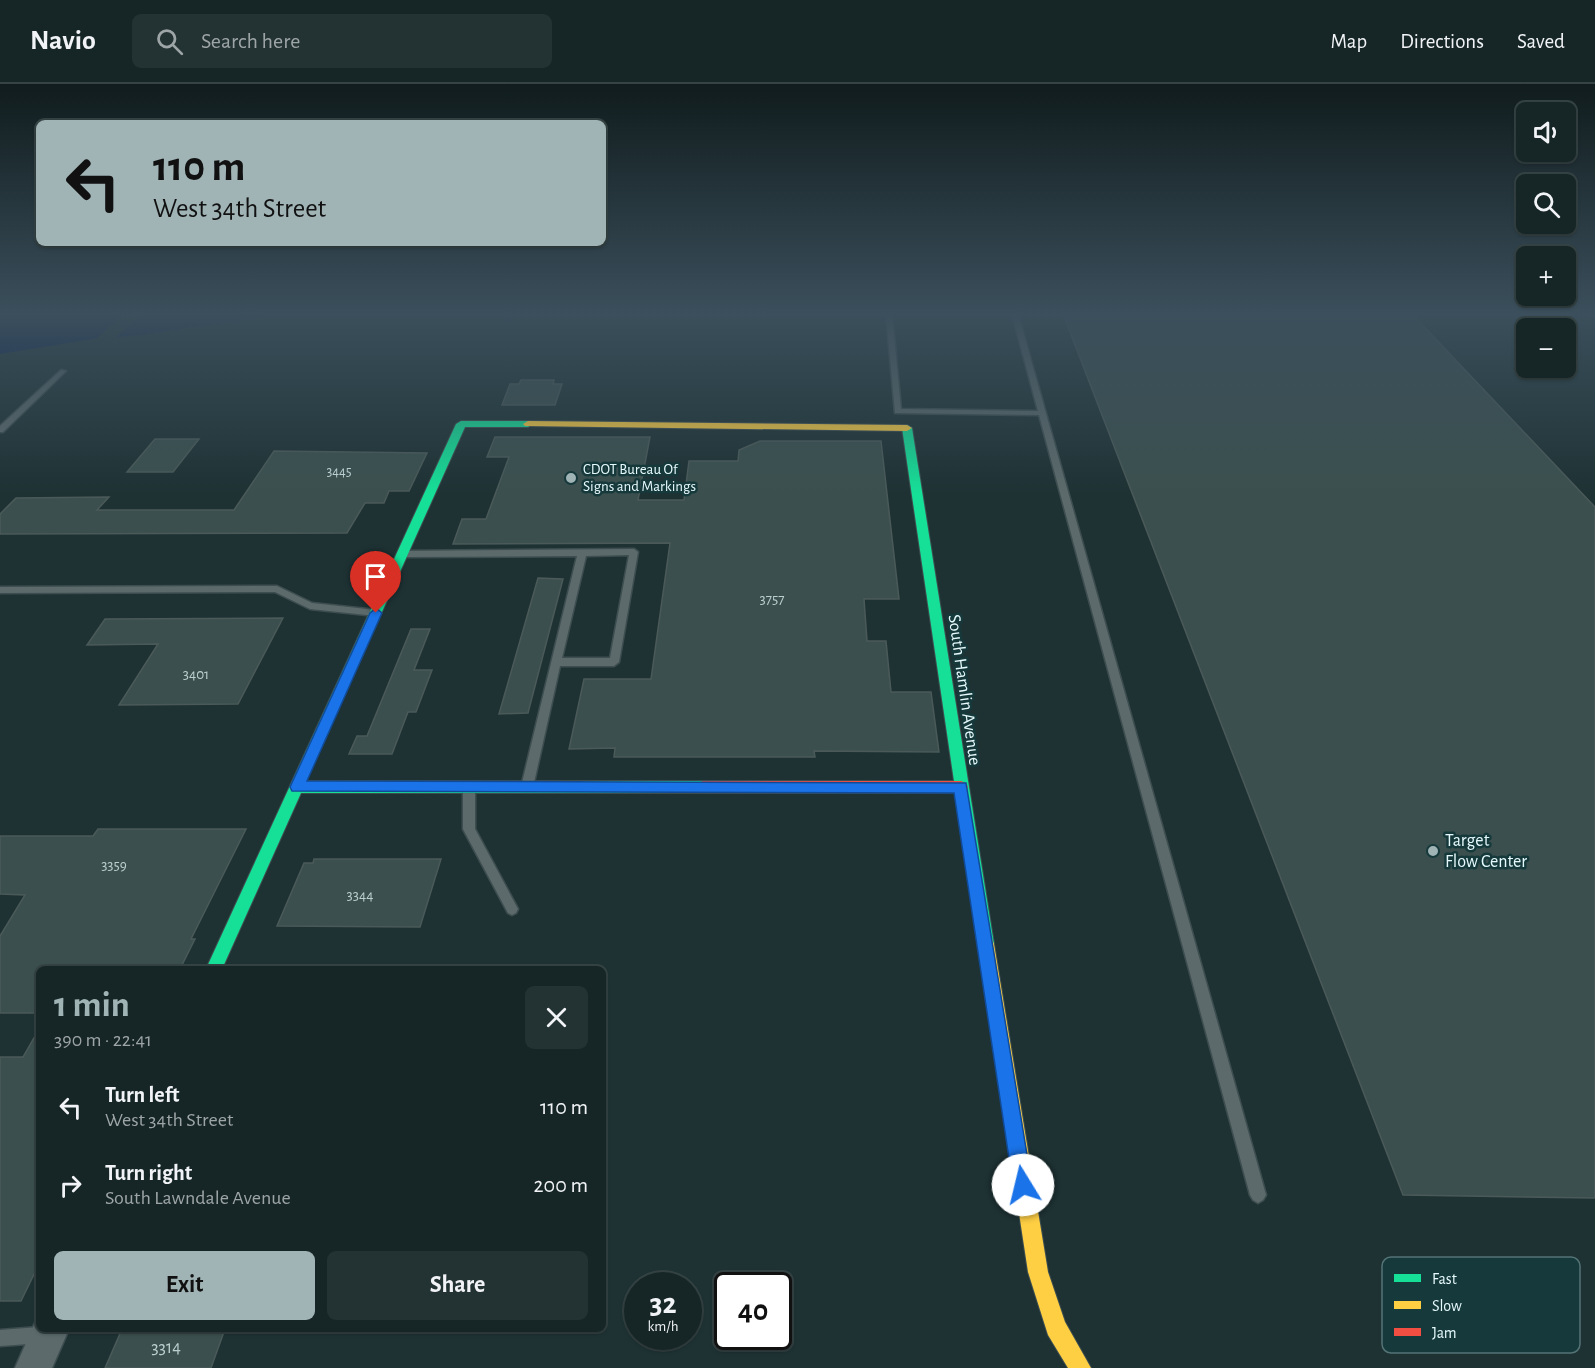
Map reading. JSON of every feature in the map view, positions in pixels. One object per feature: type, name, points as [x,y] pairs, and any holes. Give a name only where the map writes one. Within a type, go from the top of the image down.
[{"type":"street","name":"South Hamlin Avenue","points":[[403,554],[461,424],[907,426],[1034,1255],[1061,1353],[1080,1368]]},
{"type":"street","points":[[215,966],[403,554]]},
{"type":"street","points":[[297,787],[961,787]]},
{"type":"street","points":[[33,1368],[50,1332]]},
{"type":"lane","points":[[0,430],[60,374]]},
{"type":"lane","points":[[894,374],[898,411],[1042,413]]},
{"type":"lane","points":[[1031,374],[1258,1195]]},
{"type":"lane","points":[[403,554],[634,552],[614,662],[556,662]]},
{"type":"lane","points":[[527,787],[582,553]]},
{"type":"lane","points":[[0,590],[277,589],[310,606],[376,613]]},
{"type":"lane","points":[[469,787],[469,829],[513,909]]},
{"type":"lane","points":[[0,1338],[50,1332]]},
{"type":"building","name":"Target Flow Center","points":[[1086,374],[1469,374],[1595,507],[1595,1198],[1403,1195]]},
{"type":"building","points":[[521,380],[554,380],[553,384],[562,384],[555,405],[502,405],[510,384],[519,384]]},
{"type":"building","points":[[495,437],[650,437],[638,500],[684,500],[689,461],[738,461],[739,450],[760,441],[881,441],[899,599],[864,599],[867,641],[886,641],[891,692],[931,692],[939,752],[814,751],[815,757],[614,757],[615,748],[569,749],[584,679],[651,679],[670,543],[453,544],[462,519],[486,519],[509,457],[487,457]]},
{"type":"building","points":[[155,439],[199,439],[173,472],[127,472]]},
{"type":"building","points":[[274,451],[427,453],[409,491],[389,491],[384,503],[365,503],[347,533],[0,534],[0,514],[16,498],[109,497],[97,510],[234,510]]},
{"type":"building","points":[[538,578],[563,579],[528,713],[499,714]]},
{"type":"building","points":[[283,618],[238,704],[119,705],[158,644],[87,645],[105,619]]},
{"type":"building","points":[[411,629],[430,629],[414,670],[432,670],[416,712],[408,712],[392,754],[349,754],[357,736],[367,736]]},
{"type":"building","points":[[98,829],[246,829],[191,939],[195,939],[182,966],[36,966],[36,1013],[0,1013],[0,936],[25,895],[0,894],[0,836],[93,836]]},
{"type":"building","points":[[314,859],[441,859],[420,927],[277,926],[304,863],[313,863]]},
{"type":"building","points":[[36,1034],[36,1270],[21,1301],[0,1301],[0,1057],[23,1057]]},
{"type":"building","points":[[121,1332],[224,1332],[211,1368],[105,1368]]},
{"type":"traffic: fast","points":[[215,966],[461,424],[528,424]]},
{"type":"traffic: fast","points":[[907,428],[986,944]]},
{"type":"traffic: fast","points":[[297,787],[703,787]]},
{"type":"traffic: slow","points":[[528,424],[907,428]]},
{"type":"traffic: slow","points":[[986,944],[1038,1272],[1056,1327],[1080,1368]]},
{"type":"traffic: jam","points":[[703,787],[961,787]]},
{"type":"place","name":"CDOT Bureau Of Signs and Markings","points":[[571,478]]},
{"type":"place","name":"Target Flow Center","points":[[1433,851]]},
{"type":"route","points":[[376,613],[297,787],[961,787],[1023,1185]]}]
